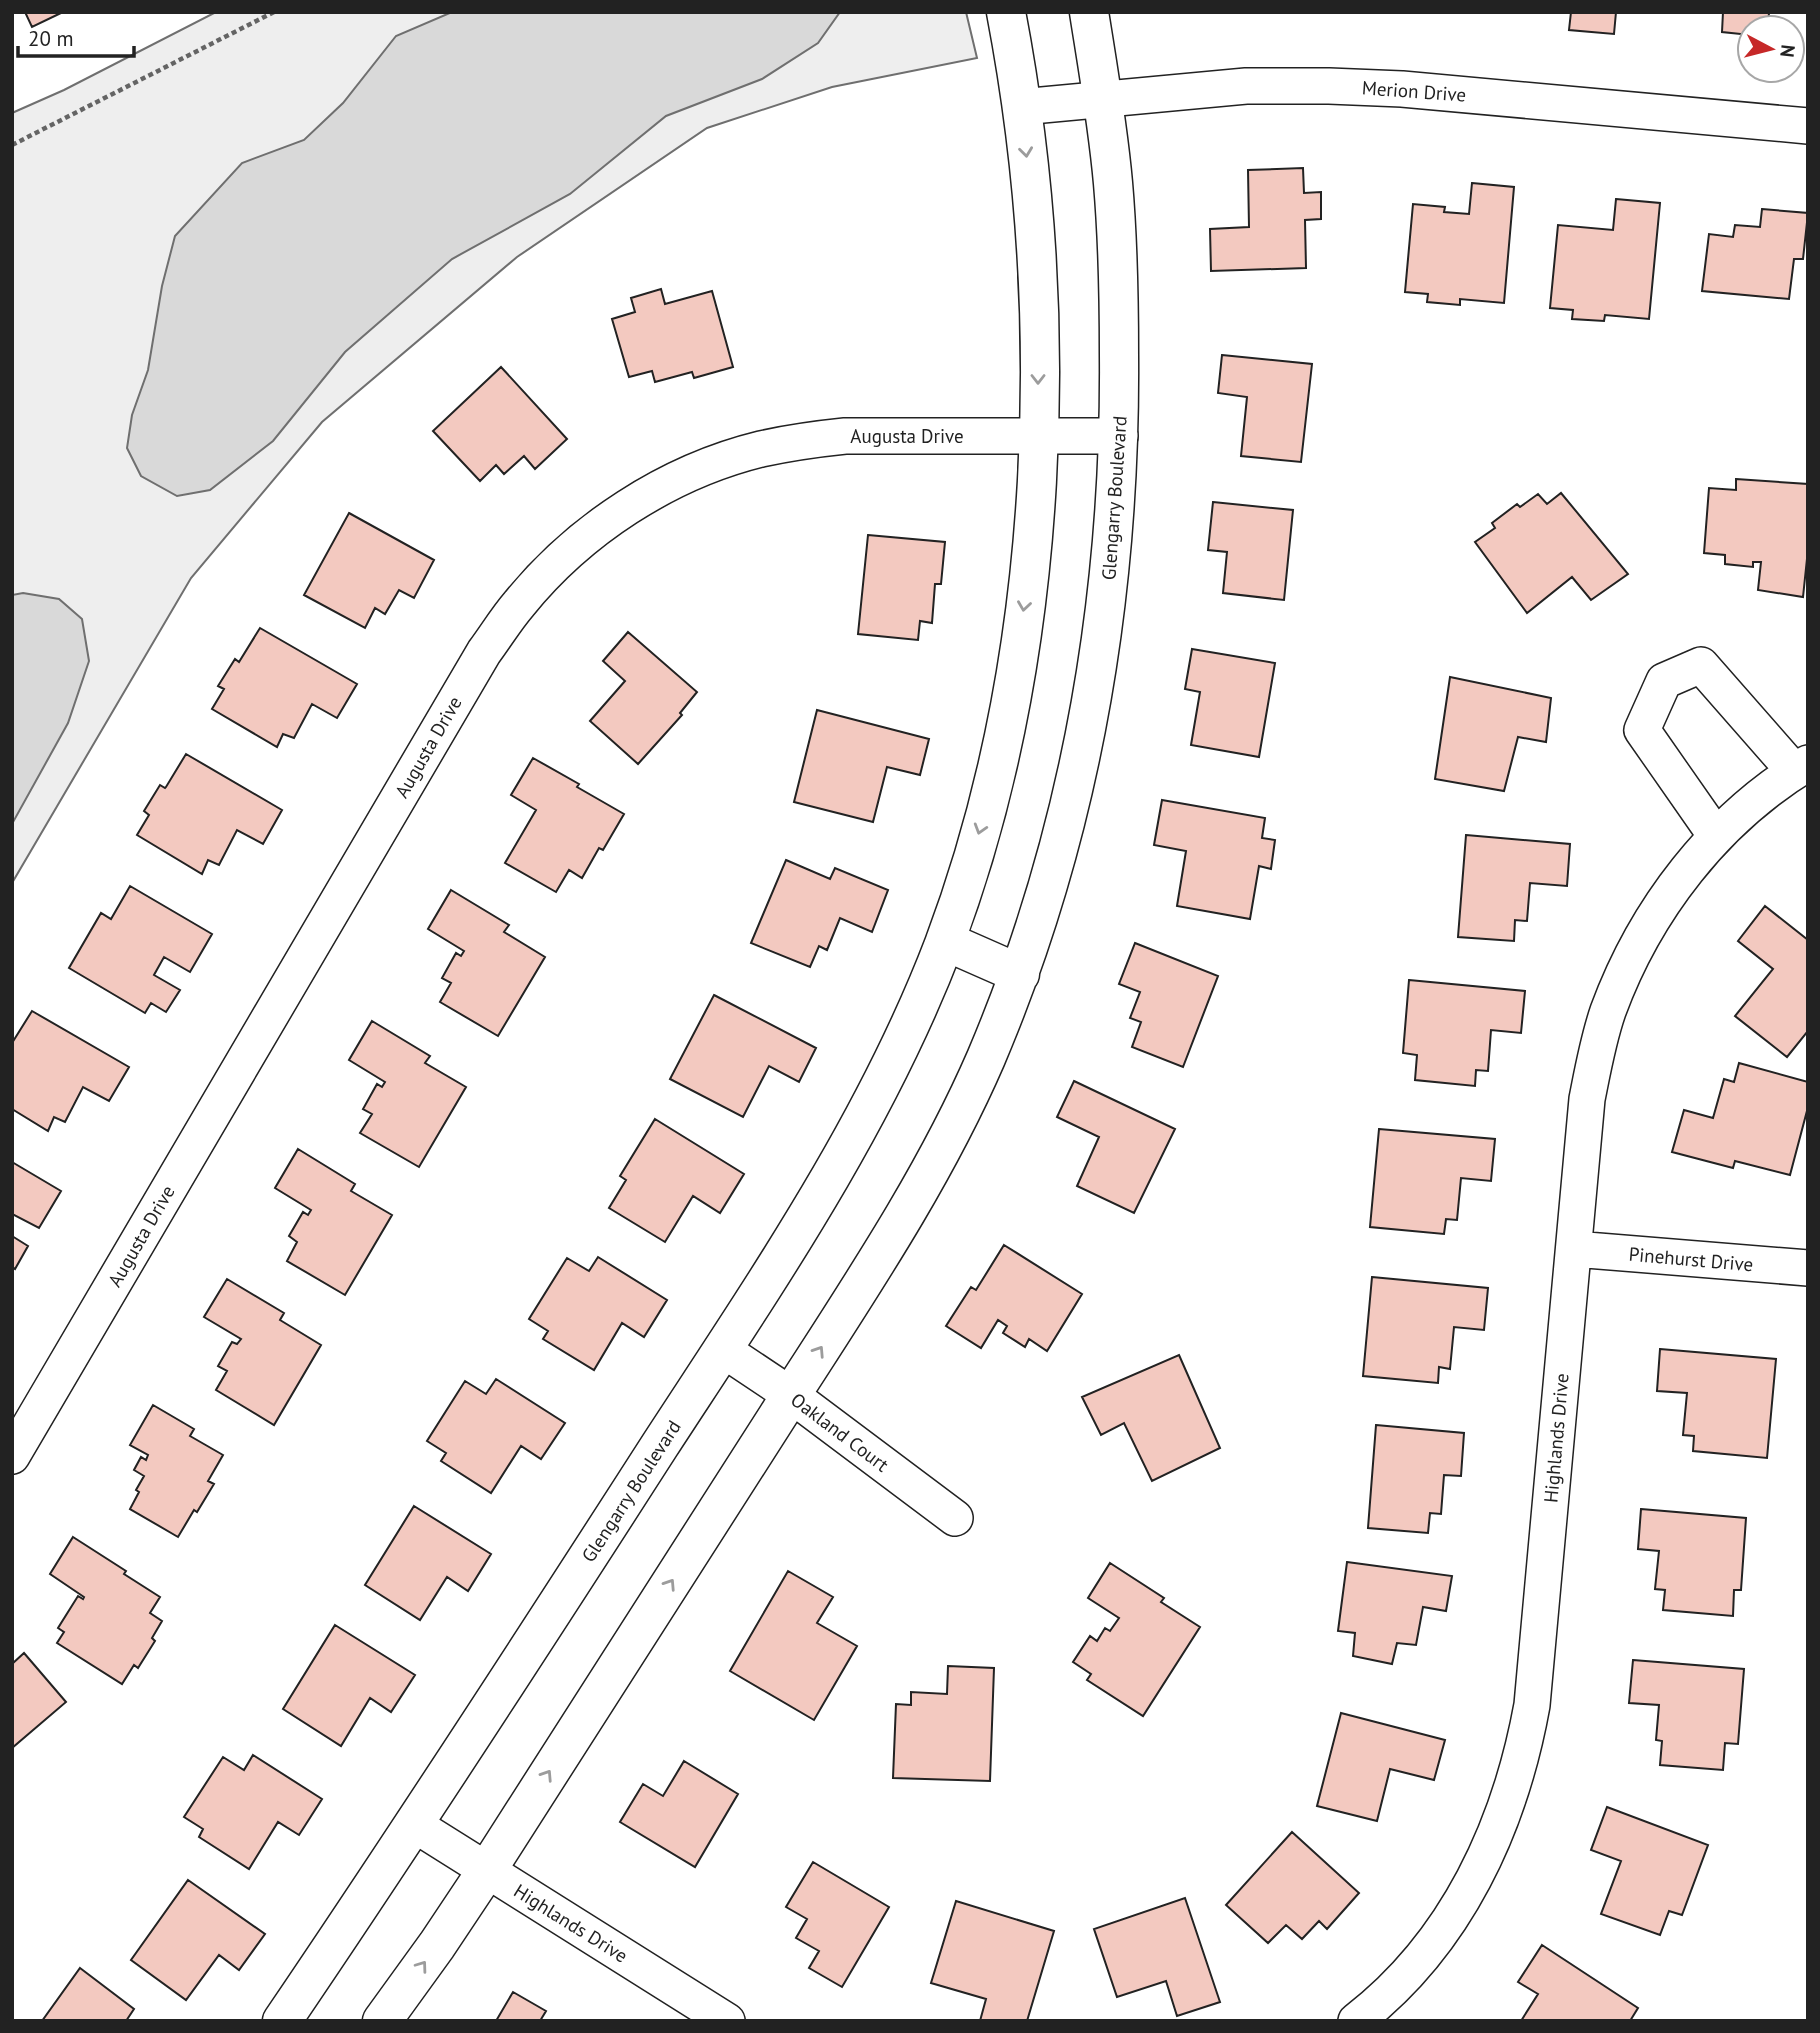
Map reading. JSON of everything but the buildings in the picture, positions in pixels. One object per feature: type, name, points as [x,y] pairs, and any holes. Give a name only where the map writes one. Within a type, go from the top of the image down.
[{"type":"street","name":"Glengarry Boulevard","points":[[282,2021],[415,1825],[799,1229],[864,1119],[905,1036],[945,941],[983,821],[1011,697],[1030,568],[1039,436],[1038,278],[1021,107],[1006,12]]},
{"type":"street","name":"Glengarry Boulevard","points":[[382,2021],[437,1945],[486,1870],[869,1273],[930,1170],[984,1063],[1020,974],[1061,845],[1091,710],[1111,573],[1120,436],[1119,277],[1113,183],[1089,12]]},
{"type":"street","name":"Merion Drive","points":[[1021,107],[1246,86],[1390,88],[1808,126]]},
{"type":"street","name":"Augusta Drive","points":[[12,1456],[484,652],[519,604],[558,562],[602,524],[651,493],[703,468],[759,450],[801,441],[845,436],[1120,436]]},
{"type":"street","name":"Highlands Drive","points":[[1356,2021],[1397,1984],[1427,1950],[1469,1888],[1490,1848],[1507,1806],[1524,1748],[1532,1705],[1587,1099],[1608,1012],[1625,971],[1653,918],[1686,870],[1716,836],[1748,806],[1801,767],[1701,665],[1664,681],[1642,730],[1716,836]]},
{"type":"street","points":[[945,941],[1020,974]]},
{"type":"street","name":"Pinehurst Drive","points":[[1574,1249],[1808,1268]]},
{"type":"street","name":"Oakland Court","points":[[722,1349],[791,1395],[956,1518]]},
{"type":"street","name":"Highlands Drive","points":[[415,1825],[727,2021]]},
{"type":"path","points":[[12,145],[274,12]]},
{"type":"shaded area","points":[[216,12],[966,12],[977,58],[832,87],[707,128],[517,257],[322,422],[191,578],[12,883],[12,113],[64,90]]},
{"type":"shaded area","points":[[452,12],[840,12],[818,43],[762,79],[666,116],[570,194],[452,259],[345,352],[273,441],[210,490],[177,496],[141,476],[127,448],[132,415],[148,370],[162,286],[175,236],[242,163],[304,140],[343,103],[396,36]]},
{"type":"shaded area","points":[[23,593],[59,599],[82,619],[89,661],[68,723],[12,824],[12,595]]}]
